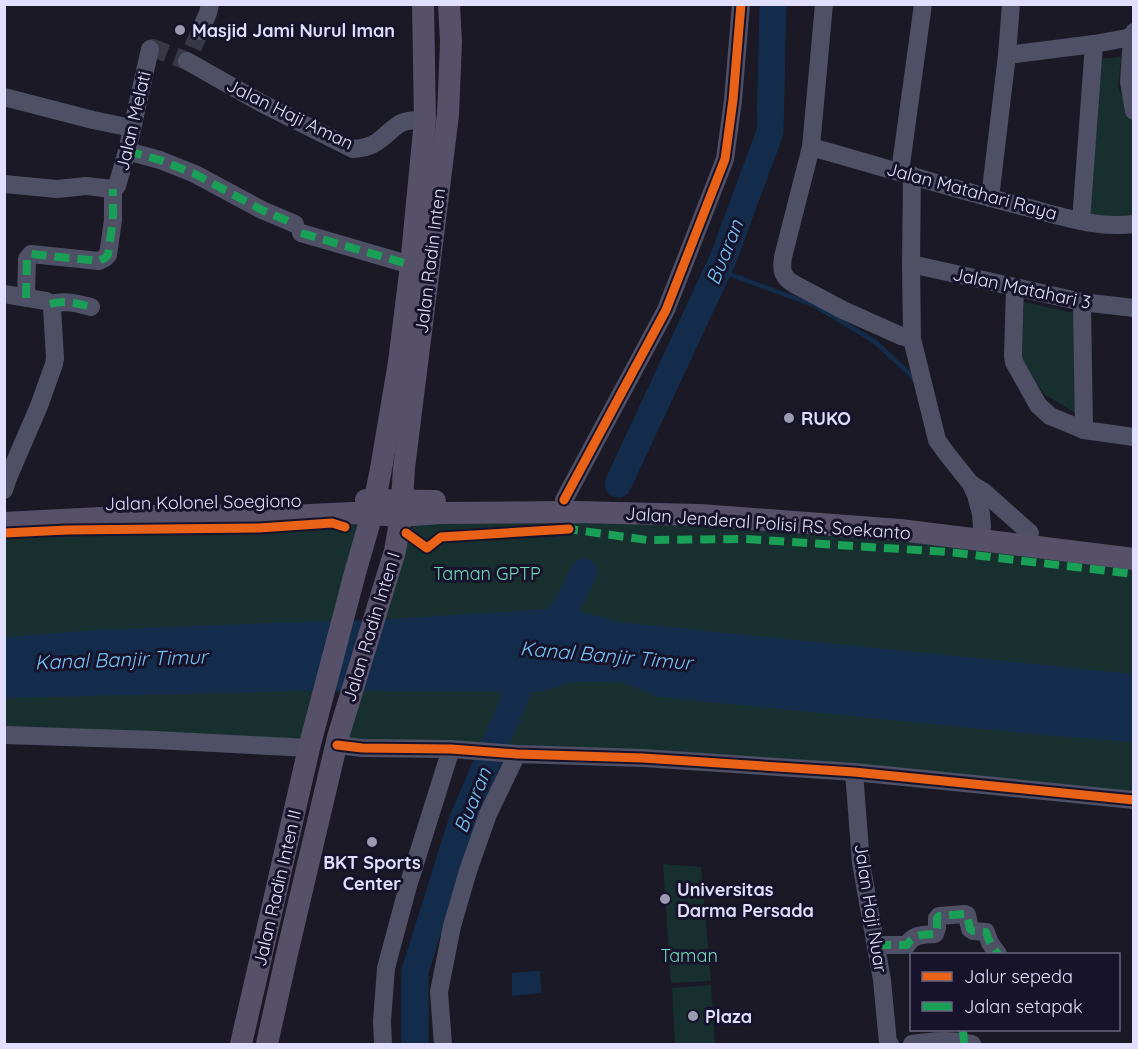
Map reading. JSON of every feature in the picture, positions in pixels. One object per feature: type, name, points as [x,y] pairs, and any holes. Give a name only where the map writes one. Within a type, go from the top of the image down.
[{"type":"main road","name":"Jalan Radin Inten","points":[[374,507],[398,371],[411,265],[425,120],[423,4]]},
{"type":"main road","name":"Jalan Radin Inten","points":[[402,508],[404,468],[448,115],[451,42],[449,4]]},
{"type":"main road","name":"Jalan Kolonel Soegiono","points":[[4,508],[181,501],[402,508]]},
{"type":"main road","name":"Jalan Jenderal Polisi RS. Soekanto","points":[[402,508],[574,504],[829,513],[931,522],[981,520],[1030,533],[1134,545]]},
{"type":"main road","name":"Jalan Jenderal Polisi RS. Soekanto","points":[[402,508],[439,513],[574,504]]},
{"type":"main road","name":"Jalan Kolonel Soegiono","points":[[4,523],[138,516],[309,515],[374,507]]},
{"type":"main road","name":"Jalan Radin Inten I","points":[[311,740],[374,507]]},
{"type":"main road","name":"Jalan Jenderal Polisi RS. Soekanto","points":[[663,507],[700,515],[900,530],[1134,559]]},
{"type":"main road","name":"Jalan Radin Inten I","points":[[337,741],[395,551],[402,508]]},
{"type":"main road","points":[[335,513],[362,530],[365,538]]},
{"type":"main road","points":[[397,541],[413,527],[439,513]]},
{"type":"main road","name":"Jalan Radin Inten II","points":[[241,1044],[311,740]]},
{"type":"main road","name":"Jalan Radin Inten II","points":[[267,1044],[337,741]]},
{"type":"street","points":[[200,31],[210,4]]},
{"type":"street","points":[[574,504],[666,310],[725,159],[733,100],[741,4]]},
{"type":"street","points":[[824,4],[811,147],[783,257],[783,275],[787,280],[843,310],[912,339]]},
{"type":"street","points":[[923,4],[906,174],[912,339],[937,440],[971,484],[976,495],[981,520],[1010,517]]},
{"type":"street","points":[[990,198],[1011,4]]},
{"type":"street","points":[[1007,55],[1094,44],[1133,35],[1128,82],[1134,111]]},
{"type":"street","points":[[1081,221],[1094,44]]},
{"type":"street","name":"Jalan Melati","points":[[4,184],[57,189],[86,186],[113,189],[117,186],[150,49]]},
{"type":"street","name":"Jalan Haji Aman","points":[[187,61],[263,104],[353,149],[366,147],[376,142],[402,122],[425,120]]},
{"type":"street","points":[[4,97],[132,128]]},
{"type":"street","name":"Jalan Matahari Raya","points":[[811,147],[990,198],[1081,221],[1104,226],[1134,224]]},
{"type":"street","points":[[127,151],[160,160],[195,174],[298,229],[411,265]]},
{"type":"street","points":[[26,298],[27,259],[31,254],[99,261],[108,255],[113,220],[113,189]]},
{"type":"street","name":"Jalan Matahari 3","points":[[911,264],[1082,302],[1134,308]]},
{"type":"street","points":[[1015,287],[1013,356],[1017,368],[1038,405],[1050,416],[1084,430],[1134,437]]},
{"type":"street","points":[[4,294],[46,301],[50,304],[53,312],[54,364],[4,490]]},
{"type":"street","points":[[50,304],[67,301],[91,307]]},
{"type":"street","points":[[1082,302],[1084,430]]},
{"type":"street","points":[[971,484],[984,492],[1030,533]]},
{"type":"street","points":[[4,735],[156,740],[311,740]]},
{"type":"street","points":[[337,741],[362,748],[643,758],[854,772],[1134,800]]},
{"type":"street","points":[[383,1044],[382,1021],[386,968],[408,886],[459,750]]},
{"type":"street","points":[[443,1044],[439,992],[452,926],[468,871],[509,753]]},
{"type":"street","name":"Jalan Haji Nuar","points":[[854,772],[861,863],[882,980],[888,1043],[890,1044]]},
{"type":"street","points":[[876,945],[907,945],[914,937],[935,934],[939,916],[966,914],[970,929],[986,932],[997,953]]},
{"type":"street","points":[[912,1044],[966,1039]]},
{"type":"green space","points":[[1121,57],[1118,87],[1133,122],[1133,215],[1103,222],[1088,217],[1099,59]]},
{"type":"green space","points":[[1024,302],[1074,313],[1079,415],[1044,394],[1022,362]]},
{"type":"green space","name":"Taman GPTP","points":[[577,512],[1133,559],[1133,800],[517,754],[338,737],[397,541],[413,527],[439,513]]},
{"type":"green space","points":[[372,514],[309,748],[5,735],[5,523]]},
{"type":"green space","name":"Taman","points":[[663,864],[701,867],[711,981],[671,983]]},
{"type":"green space","name":"Plaza","points":[[711,985],[715,1044],[675,1044],[672,988]]},
{"type":"water","name":"Kanal Banjir Timur","points":[[567,608],[619,622],[1133,674],[1133,742],[659,697],[620,682],[573,682],[540,692],[305,691],[5,698],[4,637],[95,630],[373,620]]},
{"type":"water","points":[[540,971],[541,993],[512,996],[512,973]]},
{"type":"waterway","name":"Buaran","points":[[618,484],[723,259],[770,132],[773,4]]},
{"type":"waterway","points":[[718,270],[814,305],[874,341],[914,380]]},
{"type":"waterway","name":"Buaran","points":[[415,1044],[415,971],[462,821],[537,647],[565,608],[584,572]]},
{"type":"tunnel","points":[[150,49],[153,48],[187,61],[200,31]]},
{"type":"marked path","points":[[127,151],[160,160],[195,174],[262,210],[295,224]]},
{"type":"marked path","points":[[26,298],[27,259],[31,254],[99,261],[108,255],[113,220],[113,189]]},
{"type":"marked path","points":[[301,233],[411,265]]},
{"type":"marked path","points":[[50,304],[66,302],[91,307]]},
{"type":"marked path","points":[[563,529],[647,540],[745,539],[948,552],[1134,574]]},
{"type":"marked path","points":[[876,945],[907,945],[915,937],[935,934],[939,916],[965,914],[970,929],[986,932],[997,953]]},
{"type":"marked path","points":[[963,1031],[964,1043]]},
{"type":"cycle path","points":[[564,500],[666,310],[725,159],[733,100],[741,4]]},
{"type":"cycle path","points":[[4,533],[259,528],[332,523],[345,527]]},
{"type":"cycle path","points":[[406,533],[427,548],[441,537],[569,529]]},
{"type":"cycle path","points":[[337,745],[362,748],[451,749],[517,754],[643,758],[854,772],[1134,800]]},
{"type":"place","name":"Masjid Jami Nurul Iman","points":[[180,30]]},
{"type":"place","name":"RUKO","points":[[789,418]]},
{"type":"place","name":"BKT Sports Center","points":[[372,842]]},
{"type":"place","name":"Universitas Darma Persada","points":[[665,899]]},
{"type":"place","name":"Plaza","points":[[693,1016]]}]
